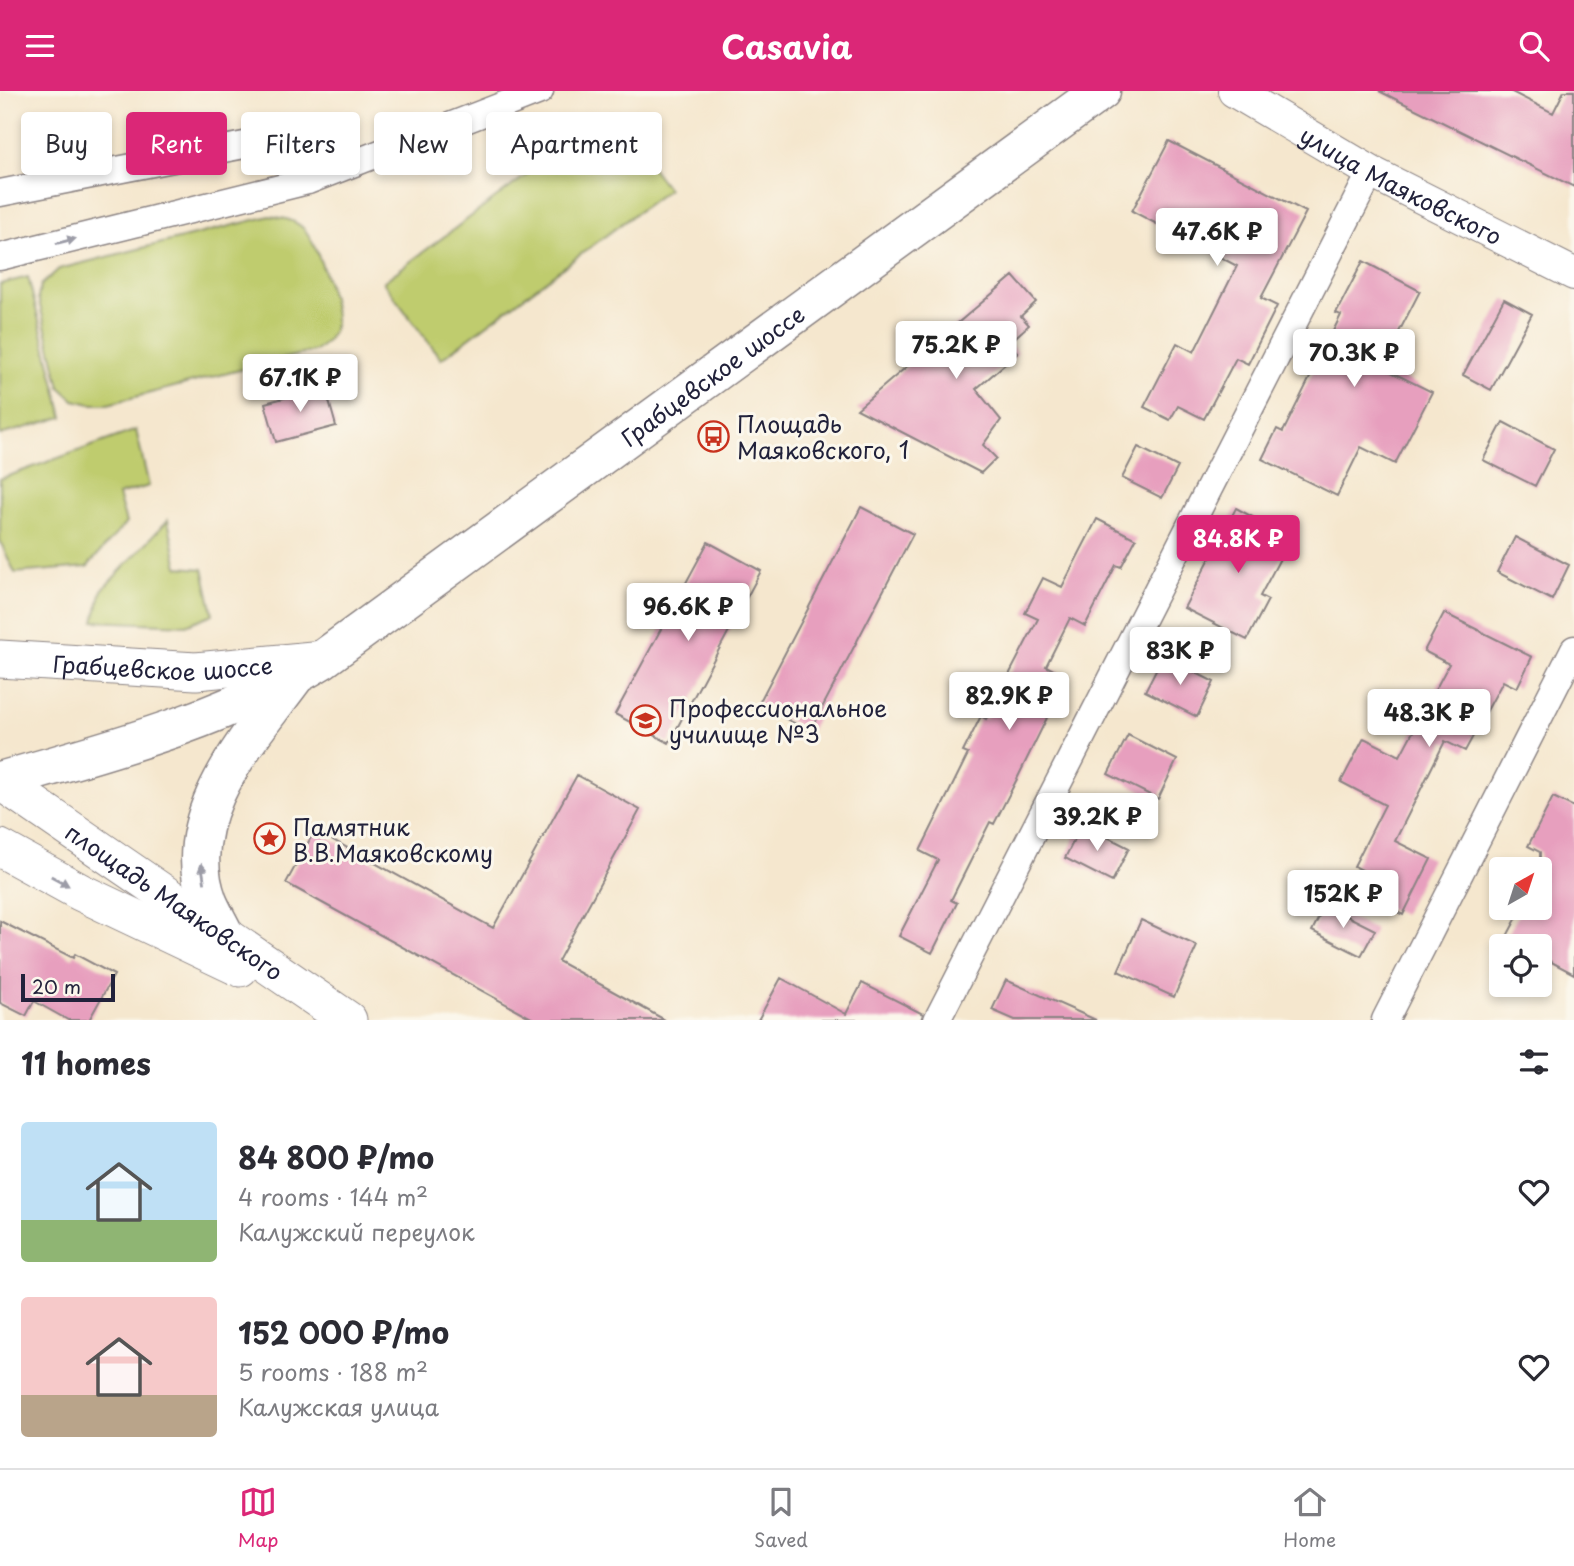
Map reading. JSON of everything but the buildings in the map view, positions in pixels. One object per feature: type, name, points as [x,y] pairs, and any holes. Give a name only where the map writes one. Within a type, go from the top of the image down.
[{"type":"main road","name":"Грабцевское шоссе","points":[[0,659],[195,671],[309,668],[1101,91]]},
{"type":"main road","points":[[0,781],[121,746],[212,715],[309,668]]},
{"type":"main road","points":[[225,936],[207,901],[201,859],[203,826],[212,798],[309,668]]},
{"type":"main road","name":"площадь Маяковского","points":[[0,781],[348,1020]]},
{"type":"main road","points":[[0,848],[80,892],[348,1020]]},
{"type":"street","points":[[0,257],[308,181],[540,91]]},
{"type":"street","name":"улица Маяковского","points":[[1234,91],[1371,172],[1574,274]]},
{"type":"street","points":[[0,193],[285,137],[308,181]]},
{"type":"street","points":[[937,1020],[1371,172]]},
{"type":"street","points":[[1385,1020],[1574,649]]},
{"type":"green space","points":[[527,175],[658,175],[668,189],[441,359],[383,282]]},
{"type":"green space","points":[[270,216],[289,220],[305,230],[321,263],[331,294],[335,320],[331,335],[317,350],[108,404],[74,400],[60,387],[38,297],[41,285],[59,269]]},
{"type":"green space","points":[[28,277],[63,417],[0,435],[0,284]]},
{"type":"green space","points":[[136,430],[149,486],[118,495],[126,523],[87,567],[15,573],[0,541],[0,479]]},
{"type":"green space","points":[[168,520],[178,567],[203,569],[213,614],[186,625],[94,621],[102,590]]},
{"type":"place","name":"Площадь Маяковского, 1","points":[[714,436]]},
{"type":"place","name":"Профессиональное училище №3","points":[[646,720]]},
{"type":"place","name":"Памятник В.В.Маяковскому","points":[[270,839]]}]
